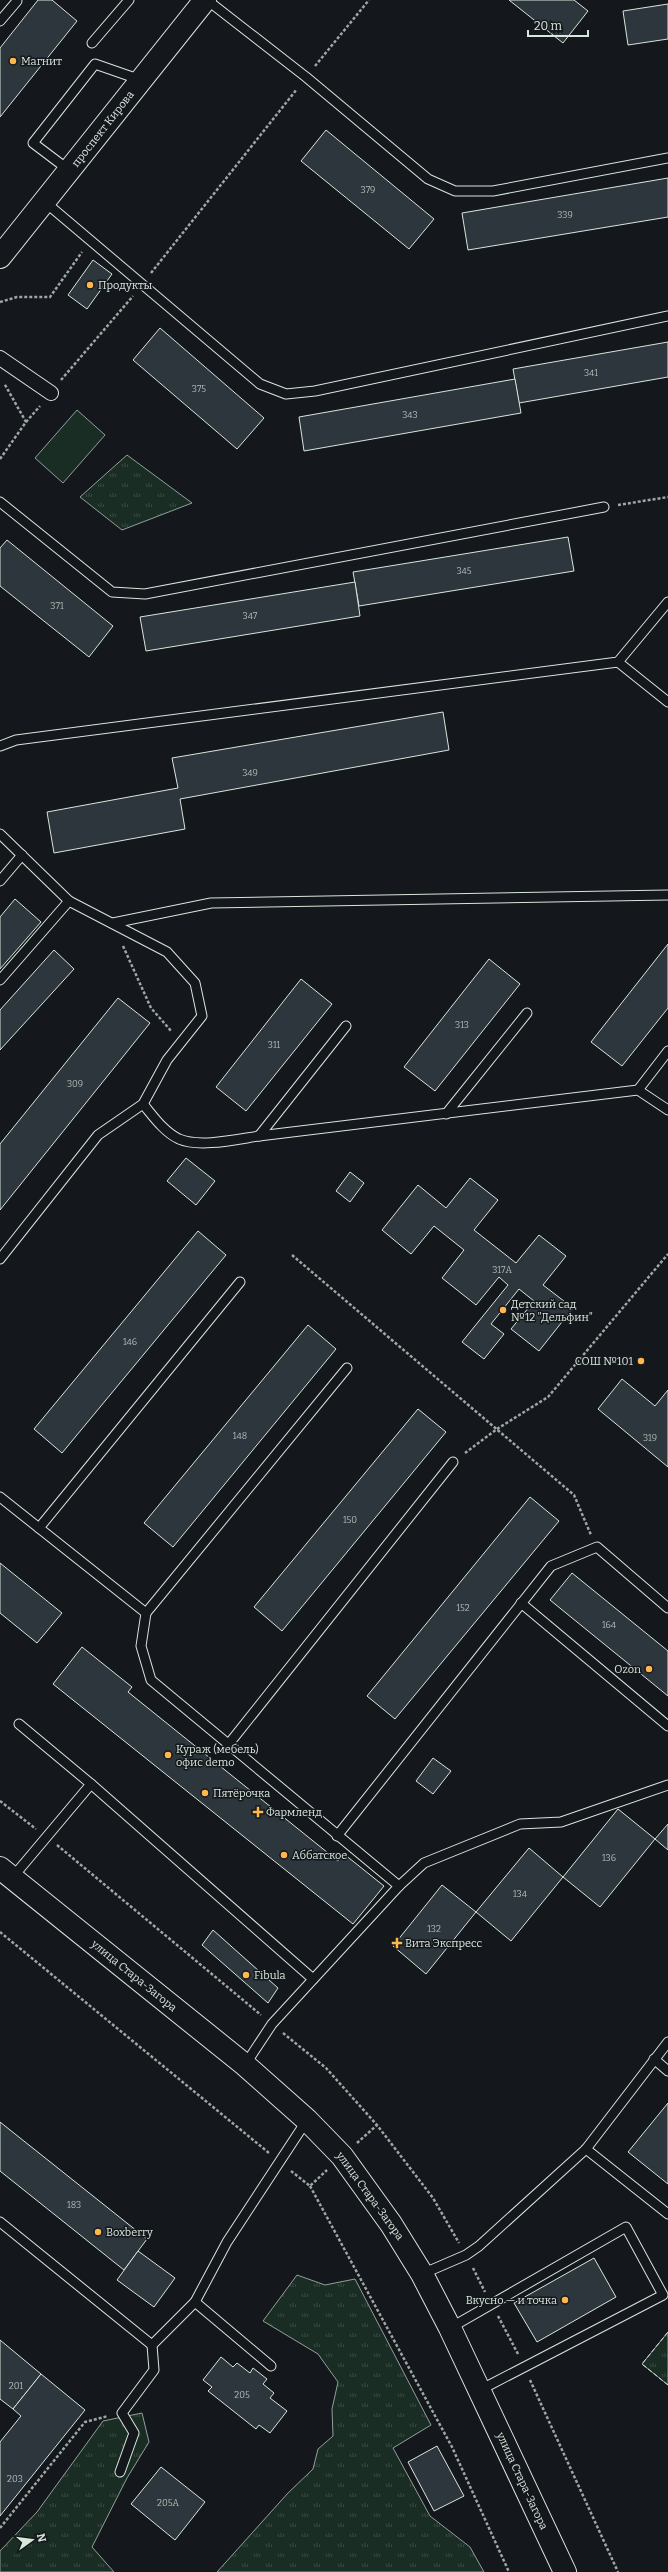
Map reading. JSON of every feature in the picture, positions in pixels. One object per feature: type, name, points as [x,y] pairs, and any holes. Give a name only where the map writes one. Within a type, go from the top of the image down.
[{"type":"main road","name":"проспект Кирова","points":[[0,257],[206,0]]},
{"type":"main road","name":"улица Стара-Загора","points":[[6,1874],[245,2065],[307,2120],[342,2156],[391,2224],[422,2274],[480,2390],[565,2572]]},
{"type":"street","points":[[0,358],[50,394]]},
{"type":"lane","points":[[92,43],[129,0]]},
{"type":"lane","points":[[206,0],[306,77],[428,179],[455,191],[493,191],[668,158]]},
{"type":"lane","points":[[1,17],[17,1]]},
{"type":"lane","points":[[70,171],[33,143],[95,64],[142,80]]},
{"type":"lane","points":[[45,202],[260,384],[286,394],[315,391],[668,316]]},
{"type":"lane","points":[[0,502],[112,592],[145,594],[604,507]]},
{"type":"lane","points":[[0,746],[16,740],[618,662],[668,602]]},
{"type":"lane","points":[[618,662],[668,702]]},
{"type":"lane","points":[[0,835],[69,901],[167,952],[195,983],[202,1016],[167,1060],[143,1104],[98,1135],[0,1259]]},
{"type":"lane","points":[[0,881],[22,855]]},
{"type":"lane","points":[[113,923],[211,903],[668,895]]},
{"type":"lane","points":[[0,980],[69,901]]},
{"type":"lane","points":[[446,1114],[527,1013]]},
{"type":"lane","points":[[259,1136],[346,1026]]},
{"type":"lane","points":[[638,1090],[668,1051]]},
{"type":"lane","points":[[143,1104],[158,1122],[180,1139],[214,1143],[259,1136],[638,1090],[668,1110]]},
{"type":"lane","points":[[39,1528],[240,1282]]},
{"type":"lane","points":[[348,1368],[146,1613],[141,1646],[151,1680],[399,1886]]},
{"type":"lane","points":[[228,1745],[453,1462]]},
{"type":"lane","points":[[0,1497],[146,1613]]},
{"type":"lane","points":[[337,1836],[551,1566],[597,1547],[668,1608]]},
{"type":"lane","points":[[521,1602],[668,1726]]},
{"type":"lane","points":[[19,1724],[92,1784],[313,1979]]},
{"type":"lane","points":[[6,1874],[46,1837],[92,1784]]},
{"type":"lane","points":[[245,2065],[272,2024],[399,1886],[424,1863],[520,1824],[561,1822],[668,1785]]},
{"type":"lane","points":[[422,2274],[466,2255],[479,2246],[586,2149],[668,2042]]},
{"type":"lane","points":[[654,2059],[668,2071]]},
{"type":"lane","points":[[152,2345],[194,2302],[227,2242],[278,2160],[307,2120]]},
{"type":"lane","points":[[586,2149],[668,2214]]},
{"type":"lane","points":[[0,2222],[152,2345],[154,2370],[122,2413],[134,2433],[120,2472]]},
{"type":"lane","points":[[450,2328],[626,2227],[663,2295],[525,2368],[480,2390]]},
{"type":"lane","points":[[194,2302],[271,2366]]},
{"type":"path","points":[[0,459],[26,422],[143,284],[306,77],[369,0]]},
{"type":"path","points":[[0,302],[17,297],[50,296],[91,240]]},
{"type":"path","points":[[4,382],[26,422]]},
{"type":"path","points":[[604,507],[668,496]]},
{"type":"path","points":[[113,923],[151,1008],[181,1042]]},
{"type":"path","points":[[453,1462],[496,1429],[548,1397],[668,1254]]},
{"type":"path","points":[[292,1256],[574,1495],[597,1547]]},
{"type":"path","points":[[0,1801],[46,1837],[326,2068],[377,2125],[433,2198],[466,2255],[525,2368],[618,2572]]},
{"type":"path","points":[[0,1932],[310,2186],[452,2447],[509,2572]]},
{"type":"path","points":[[310,2186],[377,2125]]},
{"type":"path","points":[[0,2528],[85,2422],[122,2413]]},
{"type":"green space","points":[[77,410],[105,435],[63,483],[35,458]]},
{"type":"green space","points":[[127,455],[192,503],[122,530],[80,497]]},
{"type":"green space","points":[[297,2275],[325,2285],[355,2279],[431,2425],[393,2448],[430,2516],[470,2547],[484,2572],[217,2572],[288,2493],[313,2469],[318,2449],[333,2436],[332,2409],[338,2382],[318,2354],[263,2321]]},
{"type":"green space","points":[[668,2332],[668,2385],[642,2364]]},
{"type":"green space","points":[[142,2413],[149,2442],[127,2478],[92,2547],[114,2572],[0,2572],[0,2551],[37,2512],[103,2421]]},
{"type":"building","points":[[38,0],[52,0],[77,21],[0,117],[0,48]]},
{"type":"building","points":[[509,0],[574,0],[588,11],[563,43]]},
{"type":"building","points":[[668,4],[668,39],[628,45],[623,11]]},
{"type":"building","points":[[326,130],[434,219],[409,249],[301,161]]},
{"type":"building","points":[[668,178],[668,217],[468,250],[462,213]]},
{"type":"building","name":"Продукты","points":[[93,260],[112,274],[87,309],[68,295]]},
{"type":"building","points":[[160,328],[264,418],[237,449],[133,360]]},
{"type":"building","points":[[668,342],[668,377],[519,403],[513,369]]},
{"type":"building","points":[[515,379],[521,413],[304,451],[299,417]]},
{"type":"building","points":[[568,537],[574,571],[359,606],[353,572]]},
{"type":"building","points":[[7,540],[113,626],[89,657],[0,586],[0,548]]},
{"type":"building","points":[[355,582],[360,616],[146,651],[140,617]]},
{"type":"building","points":[[443,712],[449,750],[180,799],[185,829],[54,853],[47,812],[178,788],[172,758]]},
{"type":"building","points":[[15,899],[41,922],[0,969],[0,917]]},
{"type":"building","points":[[668,944],[668,1008],[622,1066],[591,1042]]},
{"type":"building","points":[[54,950],[74,969],[0,1050],[0,1010]]},
{"type":"building","points":[[489,959],[520,984],[435,1091],[404,1067]]},
{"type":"building","points":[[301,979],[332,1004],[246,1111],[216,1087]]},
{"type":"building","points":[[118,998],[150,1023],[0,1210],[0,1144]]},
{"type":"building","points":[[186,1158],[215,1181],[196,1205],[167,1181]]},
{"type":"building","points":[[350,1172],[364,1183],[350,1202],[336,1191]]},
{"type":"building","points":[[470,1178],[498,1200],[474,1230],[516,1263],[539,1235],[566,1256],[543,1285],[573,1308],[539,1351],[511,1329],[534,1301],[519,1289],[491,1324],[504,1334],[484,1359],[462,1342],[508,1285],[499,1277],[476,1305],[442,1278],[464,1250],[434,1226],[411,1254],[382,1230],[418,1185],[446,1208]]},
{"type":"building","points":[[198,1231],[226,1255],[62,1453],[34,1429]]},
{"type":"building","points":[[308,1325],[336,1349],[173,1547],[144,1523]]},
{"type":"building","points":[[622,1379],[655,1406],[668,1390],[668,1467],[598,1409]]},
{"type":"building","points":[[418,1409],[446,1432],[282,1631],[254,1607]]},
{"type":"building","points":[[530,1497],[559,1521],[395,1719],[367,1696]]},
{"type":"building","points":[[0,1563],[62,1613],[37,1643],[0,1613]]},
{"type":"building","points":[[572,1573],[668,1651],[668,1696],[550,1600]]},
{"type":"building","points":[[82,1647],[132,1687],[128,1692],[338,1861],[344,1854],[384,1886],[353,1924],[53,1684]]},
{"type":"building","points":[[433,1758],[451,1771],[433,1794],[416,1781]]},
{"type":"building","points":[[618,1809],[655,1839],[600,1907],[563,1877]]},
{"type":"building","points":[[668,1824],[668,1850],[655,1839]]},
{"type":"building","points":[[529,1848],[563,1877],[511,1941],[476,1912]]},
{"type":"building","points":[[442,1885],[476,1912],[426,1974],[393,1946]]},
{"type":"building","points":[[213,1930],[278,1988],[268,2003],[202,1945]]},
{"type":"building","points":[[668,2103],[668,2184],[628,2152]]},
{"type":"building","points":[[0,2122],[147,2239],[124,2270],[0,2171]]},
{"type":"building","points":[[138,2251],[175,2278],[154,2307],[117,2280]]},
{"type":"building","name":"Вкусно — и точка","points":[[594,2258],[616,2297],[537,2342],[514,2303]]},
{"type":"building","points":[[0,2340],[41,2374],[13,2409],[0,2399]]},
{"type":"building","points":[[221,2357],[233,2367],[237,2363],[250,2373],[253,2368],[267,2379],[263,2384],[274,2393],[270,2398],[287,2411],[270,2433],[259,2425],[256,2429],[208,2391],[212,2387],[203,2380]]},
{"type":"building","points":[[41,2374],[85,2410],[0,2516],[0,2442],[21,2416],[13,2409]]},
{"type":"building","points":[[437,2446],[464,2496],[434,2511],[408,2462]]},
{"type":"building","points":[[161,2467],[205,2502],[175,2540],[131,2504]]},
{"type":"fence","points":[[668,2332],[642,2364],[668,2385]]},
{"type":"place","name":"Магнит","points":[[13,61]]},
{"type":"place","name":"Продукты","points":[[90,285]]},
{"type":"place","name":"Детский сад №12 \"Дельфин\"","points":[[503,1310]]},
{"type":"place","name":"СОШ №101","points":[[641,1361]]},
{"type":"place","name":"Ozon","points":[[649,1669]]},
{"type":"place","name":"Кураж (мебель) офис demo","points":[[168,1755]]},
{"type":"place","name":"Пятёрочка","points":[[205,1793]]},
{"type":"place","name":"Фармленд","points":[[258,1812]]},
{"type":"place","name":"Аббатское","points":[[284,1855]]},
{"type":"place","name":"Вита Экспресс","points":[[397,1943]]},
{"type":"place","name":"Fibula","points":[[246,1975]]},
{"type":"place","name":"Boxberry","points":[[98,2232]]},
{"type":"place","name":"Вкусно — и точка","points":[[565,2300]]}]
